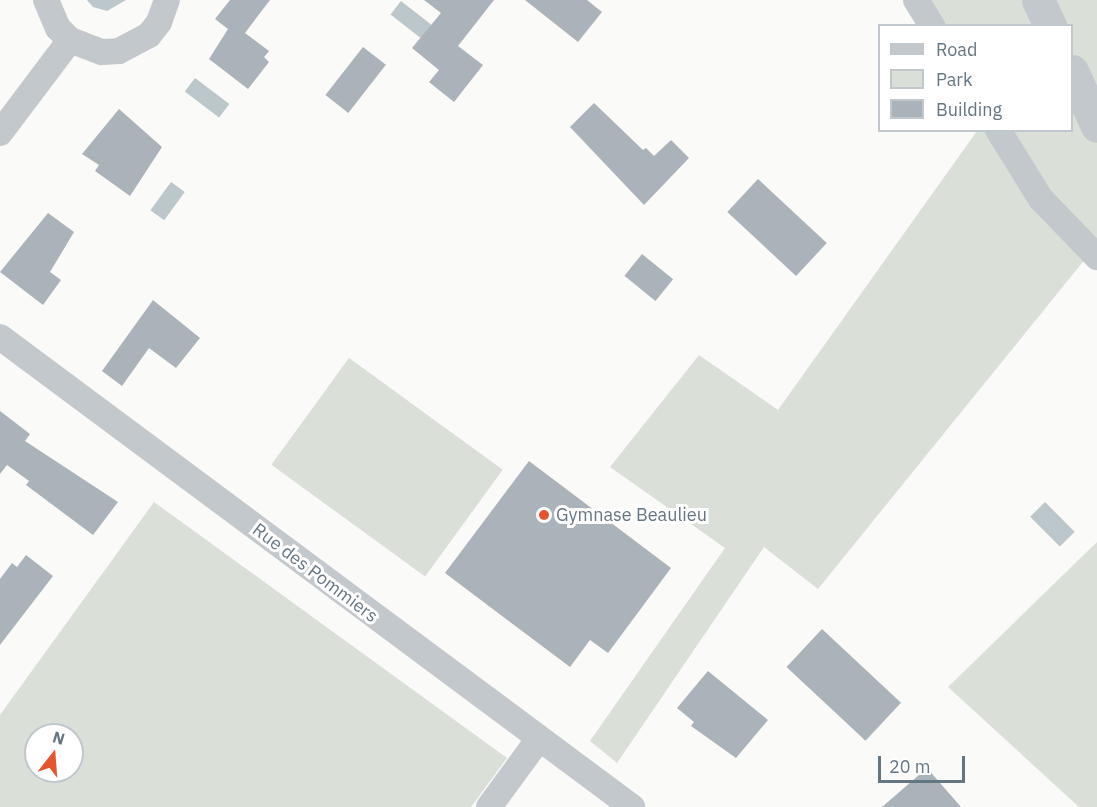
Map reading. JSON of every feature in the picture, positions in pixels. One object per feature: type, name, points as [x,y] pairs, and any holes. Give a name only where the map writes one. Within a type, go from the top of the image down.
[{"type":"street","points":[[46,0],[58,28],[70,40],[102,52],[135,45],[159,22],[168,0]]},
{"type":"street","points":[[916,0],[931,24]]},
{"type":"street","points":[[1038,0],[1049,24]]},
{"type":"street","points":[[0,133],[70,40]]},
{"type":"street","points":[[1073,75],[1097,126]]},
{"type":"street","points":[[999,132],[1041,199],[1097,257]]},
{"type":"street","name":"Rue des Pommiers","points":[[0,337],[538,740],[632,807]]},
{"type":"street","points":[[489,807],[538,740]]},
{"type":"green space","points":[[916,0],[1097,0],[1097,256],[1090,253],[818,589],[764,547],[617,763],[590,741],[725,548],[610,467],[699,355],[778,410],[976,132],[1073,132],[1073,24],[931,24]]},
{"type":"green space","points":[[349,358],[503,470],[425,576],[271,465]]},
{"type":"green space","points":[[154,502],[507,758],[471,807],[0,807],[0,715]]},
{"type":"green space","points":[[1097,542],[1097,807],[1079,807],[948,687]]},
{"type":"shaded area","points":[[87,0],[126,0],[107,11],[93,7]]},
{"type":"shaded area","points":[[401,1],[432,25],[421,38],[391,14]]},
{"type":"shaded area","points":[[195,78],[229,104],[219,117],[185,92]]},
{"type":"shaded area","points":[[171,182],[185,192],[164,220],[150,210]]},
{"type":"shaded area","points":[[1045,502],[1075,532],[1060,547],[1030,517]]},
{"type":"building","points":[[230,0],[270,0],[245,33],[269,51],[264,57],[269,62],[248,89],[209,59],[228,29],[215,19]]},
{"type":"building","points":[[424,0],[494,0],[458,46],[483,65],[454,102],[429,82],[439,70],[412,48],[441,13]]},
{"type":"building","points":[[525,0],[587,0],[602,12],[578,42]]},
{"type":"building","points":[[363,47],[386,65],[348,113],[325,95]]},
{"type":"building","points":[[594,103],[643,150],[646,148],[654,156],[671,140],[689,158],[644,205],[570,127]]},
{"type":"building","points":[[119,109],[162,147],[130,196],[95,171],[99,165],[82,154]]},
{"type":"building","points":[[758,179],[827,243],[796,276],[727,212]]},
{"type":"building","points":[[48,213],[74,232],[50,272],[61,280],[43,305],[0,272]]},
{"type":"building","points":[[642,254],[673,279],[655,301],[624,276]]},
{"type":"building","points":[[153,300],[200,338],[176,368],[149,348],[122,386],[102,371]]},
{"type":"building","points":[[0,411],[30,434],[25,441],[118,502],[93,535],[26,485],[29,481],[7,465],[0,474]]},
{"type":"building","name":"Gymnase Beaulieu","points":[[529,461],[671,568],[608,653],[590,640],[570,667],[445,573]]},
{"type":"building","points":[[26,555],[53,576],[0,645],[0,579],[12,563],[17,567]]},
{"type":"building","points":[[822,629],[901,703],[866,741],[787,667]]},
{"type":"building","points":[[708,671],[768,720],[736,758],[691,726],[694,722],[677,708]]},
{"type":"building","points":[[927,768],[961,807],[882,807]]},
{"type":"place","name":"Gymnase Beaulieu","points":[[544,515]]}]
